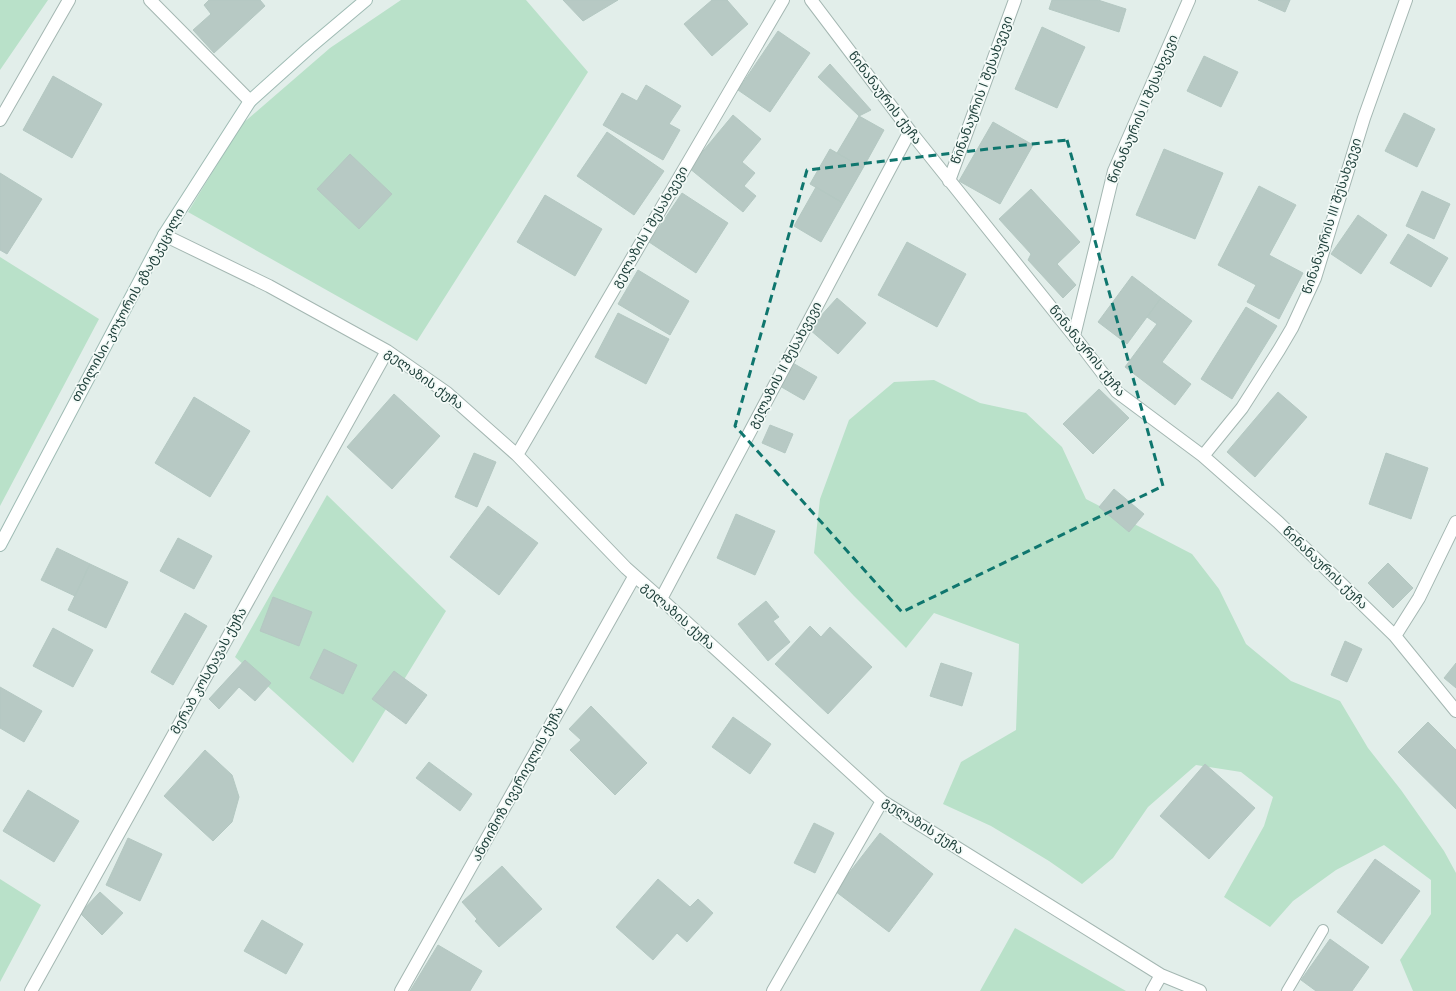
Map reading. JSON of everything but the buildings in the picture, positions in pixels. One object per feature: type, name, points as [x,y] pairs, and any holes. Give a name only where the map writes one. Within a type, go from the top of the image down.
[{"type":"street","points":[[0,120],[69,0]]},
{"type":"street","points":[[150,0],[250,101]]},
{"type":"street","name":"თბილისი-კოჯორის გზატკეცილი","points":[[0,545],[164,235],[250,101],[309,48],[366,0]]},
{"type":"street","name":"გელაზის I შესახვევი","points":[[517,455],[783,0]]},
{"type":"street","name":"წინანაურის ქუჩა","points":[[811,0],[949,181],[1074,336],[1117,392],[1203,456],[1278,522],[1395,636],[1456,711]]},
{"type":"street","name":"წინანაურის I შესახვევი","points":[[949,181],[1015,0]]},
{"type":"street","name":"წინანაურის II შესახვევი","points":[[1074,336],[1114,171],[1189,0]]},
{"type":"street","name":"წინანაურის III შესახვევი","points":[[1203,456],[1242,408],[1275,356],[1292,328],[1315,278],[1364,118],[1406,0]]},
{"type":"street","name":"გელაზის II შესახვევი","points":[[661,599],[910,131]]},
{"type":"street","name":"გელაზის ქუჩა","points":[[164,235],[269,286],[387,351],[447,393],[517,455],[634,577],[661,599],[882,801],[1161,974],[1200,991]]},
{"type":"street","name":"მერაბ კოსტავას ქუჩა","points":[[31,991],[387,351]]},
{"type":"street","points":[[1395,636],[1419,598],[1456,522]]},
{"type":"street","name":"ანთიმოზ ივერიელის ქუჩა","points":[[401,991],[634,577]]},
{"type":"street","points":[[773,991],[882,801]]},
{"type":"street","points":[[1152,991],[1161,974]]},
{"type":"lane","points":[[1288,991],[1323,930]]},
{"type":"highlighted area","points":[[1067,140],[1163,486],[902,612],[735,426],[807,170]]},
{"type":"green space","points":[[0,0],[48,0],[0,70]]},
{"type":"green space","points":[[401,0],[526,0],[588,72],[417,341],[188,212],[242,124],[330,48]]},
{"type":"green space","points":[[0,257],[99,319],[0,506]]},
{"type":"green space","points":[[934,380],[980,403],[1026,413],[1062,447],[1086,499],[1192,554],[1219,589],[1246,644],[1291,681],[1340,701],[1368,748],[1401,790],[1444,851],[1456,873],[1456,991],[1413,991],[1400,960],[1431,914],[1431,880],[1384,845],[1336,870],[1293,901],[1270,927],[1224,897],[1264,826],[1273,797],[1241,772],[1196,765],[1148,807],[1113,858],[1082,884],[1049,861],[991,826],[943,804],[961,762],[1016,730],[1019,644],[934,613],[906,648],[814,553],[820,499],[849,420],[894,382]]},
{"type":"green space","points":[[327,495],[446,611],[353,763],[235,657]]},
{"type":"green space","points":[[0,879],[41,905],[0,982]]},
{"type":"green space","points":[[1015,928],[1126,991],[980,991]]}]
